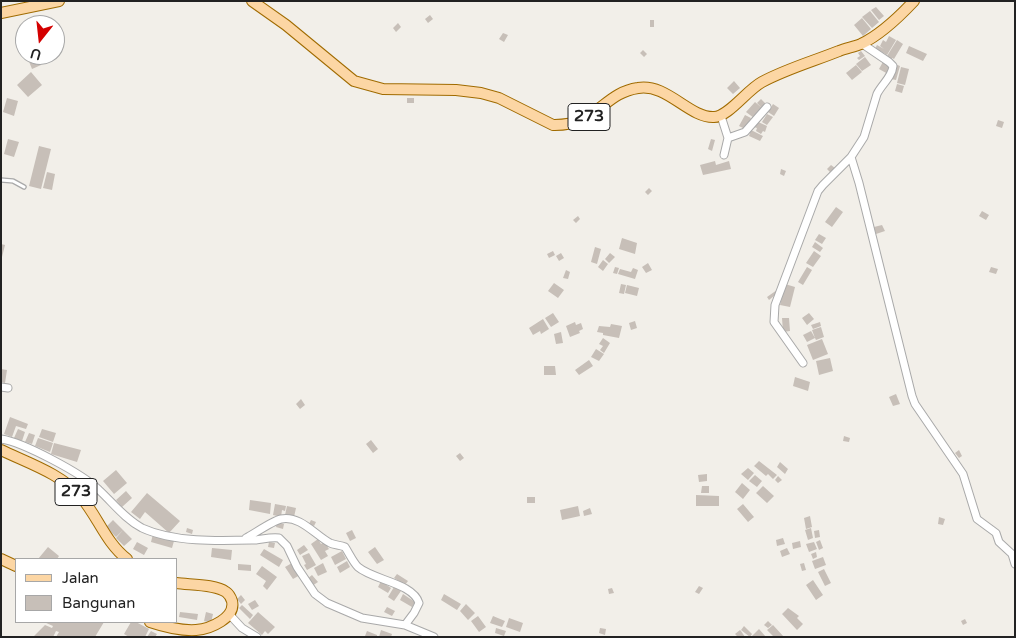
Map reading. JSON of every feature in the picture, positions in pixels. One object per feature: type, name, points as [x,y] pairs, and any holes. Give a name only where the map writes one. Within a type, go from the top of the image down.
[{"type":"main road","points":[[1,13],[59,1]]},
{"type":"main road","name":"273","points":[[252,1],[286,24],[354,82],[369,86],[383,89],[456,90],[481,93],[513,104],[528,114],[553,125],[575,123],[588,118],[617,96],[638,88],[658,90],[698,113],[707,116],[721,116]]},
{"type":"main road","points":[[721,116],[761,82],[862,43],[892,22],[914,1]]},
{"type":"main road","name":"273","points":[[1,450],[31,463],[70,486],[89,508],[110,542],[126,558]]},
{"type":"main road","points":[[1,559],[15,566]]},
{"type":"main road","points":[[154,623],[182,630],[194,630],[219,623],[229,614],[233,603],[226,592],[217,588],[178,583]]},
{"type":"street","points":[[803,363],[774,322],[775,305],[818,191],[852,157],[864,137],[880,88],[891,75],[893,68],[890,62],[862,43]]},
{"type":"street","points":[[728,138],[745,132],[767,107]]},
{"type":"street","points":[[721,116],[728,138],[724,155]]},
{"type":"street","points":[[852,157],[915,404],[963,474],[976,517],[996,533],[999,542],[1012,554],[1015,564]]},
{"type":"street","points":[[1,439],[11,440],[89,482],[122,514],[141,527],[161,534],[204,541],[279,538],[287,546],[314,594],[327,603],[362,618],[405,625],[432,636]]},
{"type":"street","points":[[244,539],[279,519],[287,519],[303,525],[330,543],[345,547],[358,567],[403,588],[418,600],[419,603],[414,613],[405,625]]},
{"type":"street","points":[[229,614],[242,628],[257,637]]},
{"type":"lane","points":[[1,180],[12,181],[24,187]]},
{"type":"building","points":[[876,7],[884,16],[879,20],[871,10]]},
{"type":"building","points":[[870,11],[879,22],[872,28],[862,17]]},
{"type":"building","points":[[430,15],[433,19],[428,23],[425,19]]},
{"type":"building","points":[[862,18],[871,29],[863,36],[854,25]]},
{"type":"building","points":[[650,20],[654,20],[654,27],[650,27]]},
{"type":"building","points":[[398,23],[401,27],[396,32],[393,28]]},
{"type":"building","points":[[503,33],[508,35],[504,42],[499,39]]},
{"type":"building","points":[[889,36],[896,40],[887,55],[880,51],[878,53],[874,51],[877,45],[884,49],[880,46],[883,40],[886,42]]},
{"type":"building","points":[[897,40],[903,44],[894,59],[892,58],[890,61],[879,54],[881,52],[887,56]]},
{"type":"building","points":[[909,46],[927,54],[923,61],[906,53]]},
{"type":"building","points":[[643,50],[647,54],[644,57],[640,53]]},
{"type":"building","points":[[861,51],[865,56],[859,60],[857,58],[860,56],[858,53]]},
{"type":"building","points":[[865,57],[871,65],[862,71],[856,64]]},
{"type":"building","points":[[884,60],[893,67],[888,74],[879,69]]},
{"type":"building","points":[[895,64],[900,66],[896,80],[891,79]]},
{"type":"building","points":[[30,65],[41,65],[32,69]]},
{"type":"building","points":[[856,65],[862,72],[852,80],[846,73]]},
{"type":"building","points":[[901,67],[909,69],[905,85],[897,83]]},
{"type":"building","points":[[31,72],[42,85],[28,97],[17,85]]},
{"type":"building","points":[[734,81],[740,88],[733,94],[727,88]]},
{"type":"building","points":[[897,84],[904,86],[902,93],[895,91]]},
{"type":"building","points":[[7,98],[18,101],[14,116],[3,112]]},
{"type":"building","points":[[407,98],[414,98],[414,103],[407,103]]},
{"type":"building","points":[[761,99],[766,104],[762,108],[757,103]]},
{"type":"building","points":[[755,102],[762,108],[754,118],[746,112]]},
{"type":"building","points":[[773,104],[779,108],[774,116],[768,112]]},
{"type":"building","points":[[767,114],[773,117],[767,125],[762,122]]},
{"type":"building","points":[[745,115],[751,118],[745,129],[739,126]]},
{"type":"building","points":[[998,120],[1004,122],[1002,128],[996,126]]},
{"type":"building","points":[[756,121],[767,126],[765,132],[763,131],[761,134],[756,131],[757,128],[754,127]]},
{"type":"building","points":[[751,130],[763,136],[760,141],[749,136]]},
{"type":"building","points":[[8,139],[19,142],[14,157],[4,154]]},
{"type":"building","points":[[711,139],[715,140],[712,151],[708,149]]},
{"type":"building","points":[[39,146],[51,149],[41,189],[29,186]]},
{"type":"building","points":[[715,161],[716,165],[729,161],[731,169],[703,175],[700,165]]},
{"type":"building","points":[[831,165],[835,168],[830,172],[827,169]]},
{"type":"building","points":[[781,169],[786,171],[784,176],[780,174]]},
{"type":"building","points":[[47,172],[55,174],[52,190],[43,188]]},
{"type":"building","points":[[649,188],[652,191],[648,195],[645,192]]},
{"type":"building","points":[[836,207],[843,212],[832,227],[825,222]]},
{"type":"building","points":[[982,211],[989,215],[986,220],[979,216]]},
{"type":"building","points":[[578,216],[580,219],[576,223],[573,220]]},
{"type":"building","points":[[882,225],[885,231],[876,234],[874,227]]},
{"type":"building","points":[[819,234],[826,238],[822,244],[815,240]]},
{"type":"building","points":[[622,238],[637,243],[635,254],[619,249]]},
{"type":"building","points":[[815,242],[823,248],[820,252],[812,247]]},
{"type":"building","points":[[1,244],[5,245],[2,257],[1,257]]},
{"type":"building","points":[[595,247],[601,249],[597,264],[591,262]]},
{"type":"building","points":[[553,251],[555,255],[549,258],[547,254]]},
{"type":"building","points":[[814,251],[821,256],[813,267],[806,263]]},
{"type":"building","points":[[561,253],[564,258],[559,261],[556,256]]},
{"type":"building","points":[[610,253],[615,257],[609,263],[605,259]]},
{"type":"building","points":[[603,260],[608,264],[603,271],[598,267]]},
{"type":"building","points":[[648,263],[652,270],[646,273],[642,267]]},
{"type":"building","points":[[615,267],[619,268],[617,274],[613,273]]},
{"type":"building","points":[[807,267],[812,270],[803,285],[798,282]]},
{"type":"building","points":[[991,267],[998,269],[996,274],[989,272]]},
{"type":"building","points":[[633,268],[638,270],[635,279],[618,274],[620,269],[631,272]]},
{"type":"building","points":[[566,270],[570,272],[568,279],[563,278]]},
{"type":"building","points":[[554,283],[564,290],[558,298],[548,291]]},
{"type":"building","points":[[621,284],[626,285],[624,294],[619,293]]},
{"type":"building","points":[[785,284],[795,287],[790,307],[780,305]]},
{"type":"building","points":[[627,285],[639,288],[637,296],[625,293]]},
{"type":"building","points":[[777,290],[779,292],[769,300],[767,297]]},
{"type":"building","points":[[553,313],[559,322],[551,327],[545,318]]},
{"type":"building","points":[[809,313],[814,319],[807,325],[802,318]]},
{"type":"building","points":[[782,318],[789,318],[790,331],[783,332]]},
{"type":"building","points":[[543,319],[549,329],[541,334],[540,331],[533,335],[529,328]]},
{"type":"building","points":[[635,321],[637,328],[631,330],[629,323]]},
{"type":"building","points":[[575,322],[576,325],[581,323],[583,329],[579,331],[580,333],[570,337],[566,326]]},
{"type":"building","points":[[820,322],[821,326],[813,329],[811,325]]},
{"type":"building","points":[[611,324],[622,326],[619,338],[597,332],[599,326],[610,327]]},
{"type":"building","points":[[821,327],[824,337],[816,340],[812,330]]},
{"type":"building","points":[[811,331],[815,338],[807,342],[803,335]]},
{"type":"building","points":[[561,332],[563,343],[556,344],[554,334]]},
{"type":"building","points":[[603,338],[610,343],[604,353],[600,350],[603,346],[599,344]]},
{"type":"building","points":[[822,339],[828,354],[813,360],[807,345]]},
{"type":"building","points":[[596,349],[604,354],[599,361],[591,357]]},
{"type":"building","points":[[830,358],[833,371],[819,375],[816,361]]},
{"type":"building","points":[[589,360],[593,366],[579,375],[575,370]]},
{"type":"building","points":[[544,366],[555,366],[556,375],[544,375]]},
{"type":"building","points":[[1,369],[7,370],[5,383],[1,382]]},
{"type":"building","points":[[795,377],[810,382],[808,391],[793,386]]},
{"type":"building","points":[[896,394],[900,404],[893,406],[889,397]]},
{"type":"building","points":[[301,399],[305,405],[300,409],[296,404]]},
{"type":"building","points":[[10,417],[28,424],[26,429],[16,426],[12,437],[4,434]]},
{"type":"building","points":[[18,429],[25,432],[22,441],[14,438]]},
{"type":"building","points":[[42,429],[56,433],[53,442],[39,437]]},
{"type":"building","points":[[29,433],[35,435],[32,444],[25,442]]},
{"type":"building","points":[[844,436],[850,438],[849,442],[843,441]]},
{"type":"building","points":[[38,438],[53,443],[50,452],[35,446]]},
{"type":"building","points":[[371,440],[378,449],[373,453],[366,444]]},
{"type":"building","points":[[54,443],[81,450],[77,462],[51,454]]},
{"type":"building","points":[[959,450],[962,456],[959,458],[955,453]]},
{"type":"building","points":[[460,453],[464,458],[460,461],[456,456]]},
{"type":"building","points":[[759,461],[777,475],[773,479],[754,466]]},
{"type":"building","points":[[780,462],[788,469],[785,474],[777,467]]},
{"type":"building","points":[[748,468],[754,473],[748,480],[741,474]]},
{"type":"building","points":[[116,470],[127,483],[114,494],[103,481]]},
{"type":"building","points":[[707,474],[707,481],[699,482],[698,475]]},
{"type":"building","points":[[755,475],[762,481],[757,487],[749,481]]},
{"type":"building","points":[[77,476],[94,489],[88,496],[71,483]]},
{"type":"building","points":[[778,476],[782,480],[778,483],[775,480]]},
{"type":"building","points":[[742,483],[750,490],[743,499],[735,492]]},
{"type":"building","points":[[702,486],[709,486],[709,493],[701,493]]},
{"type":"building","points":[[763,486],[774,496],[767,503],[756,493]]},
{"type":"building","points":[[126,491],[132,498],[122,507],[116,500]]},
{"type":"building","points":[[147,493],[180,521],[169,533],[145,512],[140,519],[131,512]]},
{"type":"building","points":[[696,495],[719,496],[719,506],[696,506]]},
{"type":"building","points":[[527,497],[535,497],[535,503],[527,503]]},
{"type":"building","points":[[250,500],[271,503],[270,514],[249,510]]},
{"type":"building","points":[[275,504],[286,506],[285,511],[282,510],[281,517],[273,515]]},
{"type":"building","points":[[743,504],[754,517],[748,522],[737,509]]},
{"type":"building","points":[[287,506],[296,508],[294,517],[285,515]]},
{"type":"building","points":[[578,506],[580,516],[562,520],[560,510]]},
{"type":"building","points":[[590,508],[592,514],[584,516],[583,511]]},
{"type":"building","points":[[810,516],[812,527],[806,529],[804,518]]},
{"type":"building","points":[[939,517],[945,519],[943,525],[938,524]]},
{"type":"building","points":[[113,520],[123,530],[116,537],[106,527]]},
{"type":"building","points":[[311,520],[316,522],[314,526],[309,524]]},
{"type":"building","points":[[277,522],[284,524],[283,529],[276,527]]},
{"type":"building","points":[[187,528],[193,530],[192,534],[186,532]]},
{"type":"building","points":[[811,528],[813,538],[808,540],[805,530]]},
{"type":"building","points":[[123,530],[132,539],[124,546],[116,538]]},
{"type":"building","points":[[352,530],[356,538],[350,541],[346,533]]},
{"type":"building","points":[[819,530],[820,537],[815,538],[814,531]]},
{"type":"building","points":[[153,534],[174,541],[172,548],[151,542]]},
{"type":"building","points":[[783,538],[785,544],[777,546],[776,540]]},
{"type":"building","points":[[318,539],[321,544],[324,542],[329,549],[325,551],[328,556],[321,560],[311,544]]},
{"type":"building","points":[[820,540],[823,548],[819,550],[816,542]]},
{"type":"building","points":[[800,541],[801,547],[793,549],[792,543]]},
{"type":"building","points":[[137,542],[148,548],[144,555],[133,549]]},
{"type":"building","points":[[269,542],[275,543],[274,548],[268,547]]},
{"type":"building","points":[[814,542],[817,549],[809,552],[806,544]]},
{"type":"building","points":[[304,545],[308,550],[300,555],[297,550]]},
{"type":"building","points":[[48,547],[59,556],[58,558],[39,558]]},
{"type":"building","points":[[375,547],[384,560],[377,564],[368,552]]},
{"type":"building","points":[[212,548],[232,550],[231,560],[211,557]]},
{"type":"building","points":[[787,548],[790,554],[782,557],[780,551]]},
{"type":"building","points":[[264,549],[283,560],[279,567],[260,555]]},
{"type":"building","points":[[342,551],[346,559],[335,565],[331,557]]},
{"type":"building","points":[[816,552],[817,557],[813,559],[811,554]]},
{"type":"building","points":[[309,553],[316,565],[307,570],[302,556]]},
{"type":"building","points":[[823,557],[826,565],[815,569],[812,561]]},
{"type":"building","points":[[347,561],[350,567],[340,573],[337,567]]},
{"type":"building","points":[[292,563],[300,575],[293,579],[285,567]]},
{"type":"building","points":[[323,563],[327,572],[318,576],[314,568]]},
{"type":"building","points":[[804,563],[806,570],[802,571],[800,564]]},
{"type":"building","points":[[238,564],[251,565],[251,571],[238,570]]},
{"type":"building","points":[[262,566],[277,577],[267,590],[263,586],[266,581],[256,574]]},
{"type":"building","points":[[824,569],[831,583],[825,586],[818,572]]},
{"type":"building","points":[[397,574],[408,581],[405,585],[394,578]]},
{"type":"building","points":[[312,575],[318,582],[312,586],[307,579]]},
{"type":"building","points":[[813,580],[823,595],[816,600],[806,585]]},
{"type":"building","points":[[381,581],[391,588],[388,593],[378,587]]},
{"type":"building","points":[[699,586],[703,588],[699,594],[695,592]]},
{"type":"building","points":[[394,587],[401,591],[394,601],[388,597]]},
{"type":"building","points":[[612,588],[614,593],[609,594],[608,589]]},
{"type":"building","points":[[403,594],[415,602],[412,607],[400,600]]},
{"type":"building","points":[[444,594],[461,604],[457,610],[441,600]]},
{"type":"building","points":[[241,595],[245,600],[241,604],[237,599]]},
{"type":"building","points":[[255,600],[259,606],[252,610],[248,604]]},
{"type":"building","points":[[466,604],[475,613],[468,620],[460,611]]},
{"type":"building","points":[[242,605],[253,615],[250,619],[239,608]]},
{"type":"building","points":[[387,607],[395,611],[392,616],[384,612]]},
{"type":"building","points":[[788,608],[799,616],[797,618],[803,624],[797,630],[782,614]]},
{"type":"building","points":[[180,612],[198,614],[197,620],[179,617]]},
{"type":"building","points":[[206,612],[213,614],[211,623],[204,621]]},
{"type":"building","points":[[258,612],[275,627],[268,634],[265,631],[262,635],[248,623]]},
{"type":"building","points":[[478,616],[486,627],[479,632],[471,621]]},
{"type":"building","points":[[493,616],[505,621],[502,627],[490,623]]},
{"type":"building","points":[[509,618],[523,623],[520,632],[506,627]]},
{"type":"building","points":[[965,619],[967,623],[963,625],[961,621]]},
{"type":"building","points":[[768,621],[772,625],[768,628],[764,625]]},
{"type":"building","points":[[46,623],[103,623],[95,637],[56,637],[59,632],[56,631],[53,637],[33,637],[45,625],[52,628],[53,626]]},
{"type":"building","points":[[130,623],[138,623],[149,629],[145,637],[129,637],[124,634]]},
{"type":"building","points":[[773,625],[784,637],[774,637],[767,630]]},
{"type":"building","points":[[744,626],[752,634],[750,637],[741,630]]},
{"type":"building","points":[[496,628],[506,631],[504,636],[495,633]]},
{"type":"building","points":[[600,628],[606,629],[605,635],[599,633]]},
{"type":"building","points":[[759,629],[766,637],[751,637]]},
{"type":"building","points":[[381,630],[392,634],[391,637],[379,637]]},
{"type":"building","points":[[740,630],[745,637],[738,637],[735,634]]},
{"type":"building","points":[[151,631],[157,634],[155,637],[147,637]]},
{"type":"building","points":[[367,631],[377,635],[377,637],[365,636]]}]
